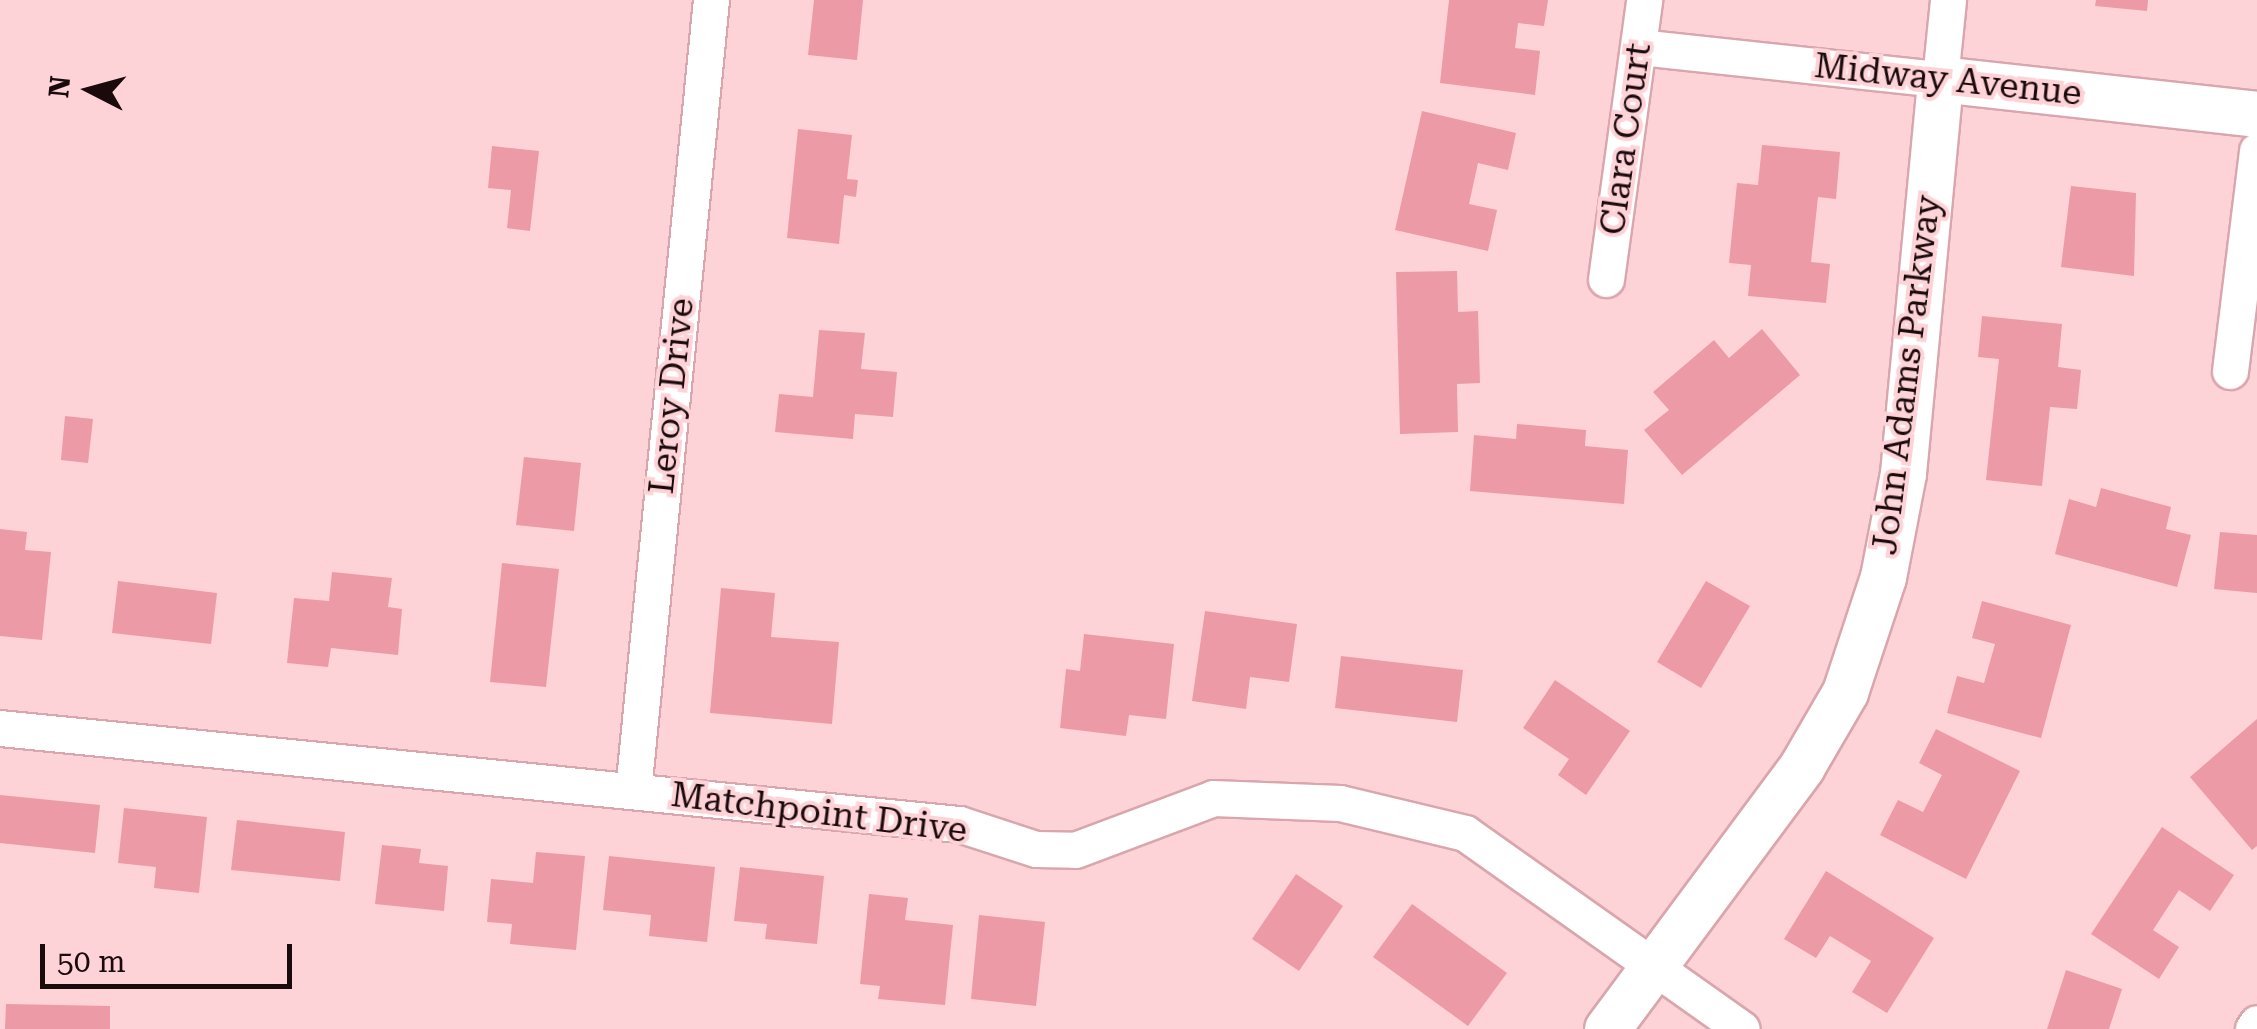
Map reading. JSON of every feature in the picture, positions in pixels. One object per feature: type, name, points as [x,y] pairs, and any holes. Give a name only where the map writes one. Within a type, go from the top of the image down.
[{"type":"street","name":"Leroy Drive","points":[[633,791],[711,0]]},
{"type":"street","name":"Clara Court","points":[[1606,279],[1644,0]]},
{"type":"street","name":"John Adams Parkway","points":[[1608,1029],[1802,766],[1845,692],[1878,592],[1903,473],[1948,0]]},
{"type":"street","name":"Midway Avenue","points":[[1639,47],[2257,114]]},
{"type":"street","points":[[2230,371],[2257,151]]},
{"type":"street","name":"Matchpoint Drive","points":[[0,728],[959,824],[1056,850],[1213,798],[1340,803],[1465,834],[1658,961],[1742,1029]]},
{"type":"building","points":[[814,0],[863,0],[857,60],[808,55]]},
{"type":"building","points":[[1449,0],[1548,0],[1544,26],[1518,23],[1515,48],[1540,51],[1535,95],[1440,83]]},
{"type":"building","points":[[2096,0],[2148,0],[2147,11],[2095,6]]},
{"type":"building","points":[[1422,111],[1516,133],[1508,170],[1478,163],[1469,204],[1497,210],[1488,251],[1395,230]]},
{"type":"building","points":[[798,129],[852,135],[847,179],[858,180],[856,197],[844,195],[839,244],[787,238]]},
{"type":"building","points":[[1762,145],[1840,152],[1836,199],[1818,197],[1811,262],[1830,264],[1826,303],[1748,296],[1751,265],[1729,263],[1737,183],[1758,185]]},
{"type":"building","points":[[492,146],[539,151],[530,231],[507,228],[511,190],[488,188]]},
{"type":"building","points":[[2071,186],[2136,193],[2134,276],[2061,267]]},
{"type":"building","points":[[1457,271],[1458,312],[1478,311],[1480,383],[1457,384],[1458,432],[1400,434],[1396,272]]},
{"type":"building","points":[[1982,316],[2062,324],[2058,367],[2081,370],[2077,409],[2050,407],[2042,486],[1986,480],[1999,359],[1978,357]]},
{"type":"building","points":[[1762,329],[1800,375],[1682,475],[1644,430],[1669,410],[1653,392],[1714,340],[1729,358]]},
{"type":"building","points":[[819,330],[865,333],[861,369],[897,372],[893,417],[855,414],[853,439],[775,432],[779,394],[813,397]]},
{"type":"building","points":[[65,416],[93,419],[88,463],[61,460]]},
{"type":"building","points":[[1517,424],[1586,430],[1585,446],[1628,450],[1624,504],[1470,491],[1474,435],[1516,439]]},
{"type":"building","points":[[524,457],[581,463],[574,531],[516,525]]},
{"type":"building","points":[[2101,488],[2171,507],[2166,529],[2191,535],[2177,587],[2055,554],[2069,499],[2096,507]]},
{"type":"building","points":[[0,529],[27,532],[25,550],[51,552],[42,640],[0,636]]},
{"type":"building","points":[[2220,532],[2257,535],[2257,593],[2214,589]]},
{"type":"building","points":[[502,563],[559,569],[546,687],[490,682]]},
{"type":"building","points":[[332,572],[392,578],[388,607],[402,609],[398,655],[331,648],[328,667],[287,663],[294,598],[329,601]]},
{"type":"building","points":[[118,581],[217,593],[211,644],[112,633]]},
{"type":"building","points":[[1706,581],[1750,606],[1701,688],[1657,662]]},
{"type":"building","points":[[721,588],[775,593],[771,637],[839,642],[832,724],[710,713]]},
{"type":"building","points":[[1982,601],[2071,625],[2041,738],[1947,713],[1957,676],[1984,683],[1995,644],[1972,638]]},
{"type":"building","points":[[1205,611],[1297,624],[1289,682],[1250,677],[1246,709],[1192,701]]},
{"type":"building","points":[[1084,634],[1174,644],[1166,719],[1129,715],[1126,736],[1060,728],[1066,669],[1080,671]]},
{"type":"building","points":[[1341,656],[1463,670],[1457,722],[1335,708]]},
{"type":"building","points":[[1555,680],[1630,731],[1586,795],[1558,775],[1569,759],[1523,728]]},
{"type":"building","points":[[2257,719],[2257,846],[2252,850],[2190,777]]},
{"type":"building","points":[[1936,729],[2020,771],[1966,879],[1880,835],[1898,800],[1923,812],[1942,775],[1919,763]]},
{"type":"building","points":[[0,795],[100,805],[95,853],[0,843]]},
{"type":"building","points":[[124,808],[207,817],[199,893],[154,888],[156,867],[118,863]]},
{"type":"building","points":[[237,820],[345,832],[340,881],[231,870]]},
{"type":"building","points":[[2162,827],[2234,875],[2210,911],[2179,890],[2153,930],[2179,947],[2159,979],[2091,934]]},
{"type":"building","points":[[382,845],[421,849],[419,863],[448,866],[444,911],[375,904]]},
{"type":"building","points":[[536,852],[585,856],[576,950],[510,944],[512,924],[487,922],[491,879],[533,883]]},
{"type":"building","points":[[609,856],[715,867],[707,942],[649,936],[651,915],[603,910]]},
{"type":"building","points":[[740,867],[824,876],[817,944],[765,939],[767,924],[734,921]]},
{"type":"building","points":[[1826,871],[1934,938],[1887,1013],[1852,992],[1871,961],[1830,936],[1816,958],[1784,939]]},
{"type":"building","points":[[1296,874],[1343,906],[1299,971],[1252,939]]},
{"type":"building","points":[[869,894],[908,898],[905,920],[953,925],[945,1005],[878,999],[880,986],[860,984]]},
{"type":"building","points":[[1412,904],[1507,973],[1468,1026],[1373,957]]},
{"type":"building","points":[[979,915],[1045,922],[1036,1006],[971,999]]},
{"type":"building","points":[[2066,970],[2122,989],[2109,1029],[2047,1029]]},
{"type":"building","points":[[6,1004],[110,1006],[110,1029],[5,1029]]}]
